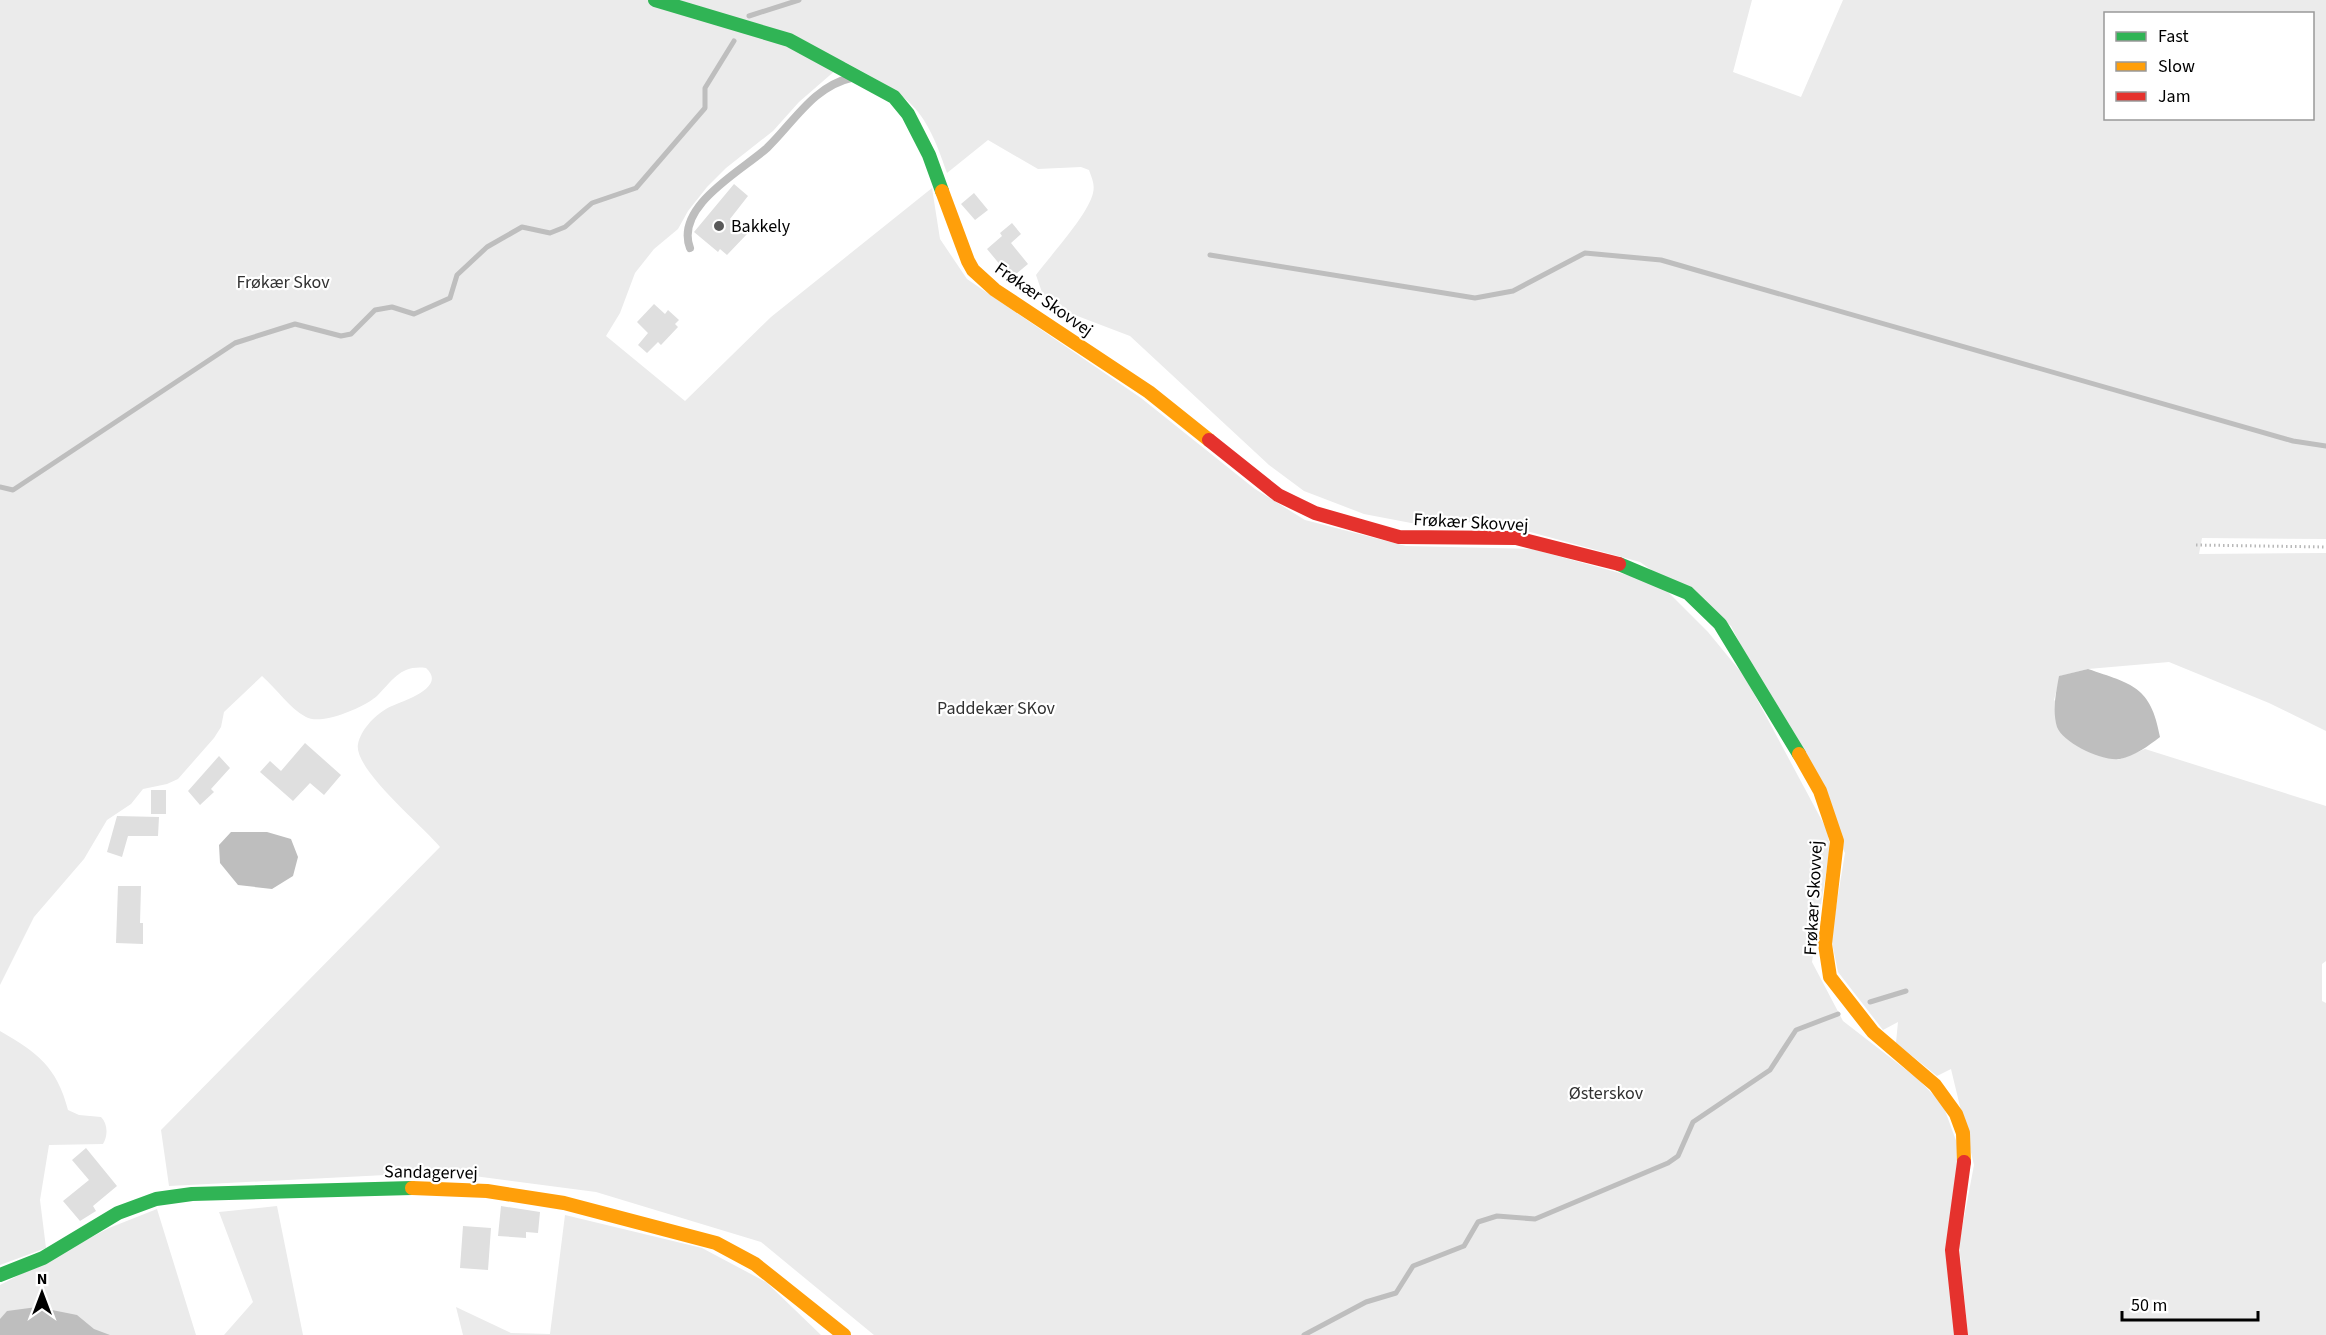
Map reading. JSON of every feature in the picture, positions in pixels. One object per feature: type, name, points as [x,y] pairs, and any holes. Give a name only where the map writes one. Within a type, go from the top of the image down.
[{"type":"street","name":"Frøkær Skovvej","points":[[655,0],[789,40],[894,97],[908,114],[929,154],[968,261],[980,277],[995,290],[1149,392],[1278,495],[1315,513],[1399,537],[1516,538],[1604,559],[1647,574],[1688,593],[1720,624],[1748,667],[1820,791],[1837,841],[1825,944],[1830,977],[1873,1032],[1935,1085],[1956,1114],[1963,1133],[1965,1156],[1952,1251],[1961,1335]]},
{"type":"street","name":"Sandagervej","points":[[0,1275],[43,1258],[117,1213],[156,1199],[192,1194],[401,1188],[487,1191],[564,1203],[716,1243],[754,1264],[844,1335]]},
{"type":"lane","points":[[690,248],[688,236],[691,222],[719,185],[765,149],[825,88],[855,77]]},
{"type":"path","points":[[2196,545],[2326,547]]},
{"type":"green space","points":[[0,0],[1752,0],[1733,72],[1801,97],[1843,0],[2326,0],[2326,539],[2202,538],[2199,554],[2326,553],[2326,731],[2269,703],[2169,662],[2088,669],[2060,676],[2054,700],[2118,760],[2145,749],[2326,806],[2326,961],[2322,964],[2322,1001],[2326,1003],[2326,1335],[1968,1335],[1959,1244],[1974,1165],[1951,1069],[1937,1076],[1896,1043],[1898,1022],[1883,1030],[1838,972],[1831,938],[1845,853],[1731,626],[1640,562],[1486,520],[1411,523],[1364,514],[1304,491],[1269,465],[1130,336],[1046,304],[1036,275],[1076,224],[1090,202],[1094,187],[1089,170],[1081,167],[1038,169],[988,140],[947,173],[930,130],[911,104],[884,84],[845,62],[799,102],[773,131],[726,168],[707,187],[688,211],[678,229],[654,249],[635,273],[620,313],[606,336],[685,401],[771,317],[932,188],[940,239],[967,279],[1141,398],[1255,489],[1305,520],[1406,546],[1532,549],[1660,584],[1708,632],[1745,677],[1827,830],[1830,848],[1812,962],[1843,1021],[1918,1079],[1943,1105],[1958,1146],[1954,1335],[874,1335],[761,1242],[596,1192],[444,1172],[169,1186],[161,1130],[440,847],[377,782],[359,755],[358,744],[365,729],[377,715],[427,688],[431,682],[431,676],[426,668],[404,671],[364,705],[343,714],[322,719],[313,719],[300,713],[262,676],[224,712],[221,727],[214,738],[178,779],[143,789],[131,804],[107,820],[84,859],[34,917],[0,985]]},
{"type":"green space","points":[[0,1031],[25,1046],[44,1062],[58,1082],[68,1110],[79,1115],[101,1117],[105,1123],[106,1137],[103,1144],[49,1145],[40,1200],[46,1248],[0,1265]]},
{"type":"green space","points":[[277,1206],[303,1335],[224,1335],[253,1302],[219,1212]]},
{"type":"green space","points":[[157,1209],[196,1335],[0,1335],[0,1285],[109,1228]]},
{"type":"green space","points":[[565,1215],[702,1248],[766,1282],[821,1335],[463,1335],[456,1307],[511,1333],[550,1334]]},
{"type":"shaded area","points":[[2088,669],[2128,684],[2145,697],[2156,720],[2160,737],[2136,753],[2120,759],[2104,758],[2084,750],[2067,739],[2057,727],[2055,714],[2059,676]]},
{"type":"shaded area","points":[[231,832],[267,832],[291,839],[298,857],[293,876],[272,889],[238,885],[220,863],[219,845]]},
{"type":"shaded area","points":[[37,1307],[77,1315],[94,1329],[110,1335],[0,1335],[0,1319],[7,1311]]},
{"type":"building","name":"Bakkely","points":[[734,184],[748,196],[730,219],[747,234],[727,255],[720,249],[718,252],[694,232]]},
{"type":"building","points":[[974,193],[988,210],[975,220],[961,204]]},
{"type":"building","points":[[1012,223],[1021,234],[1011,243],[1028,264],[1011,278],[987,249],[1002,236],[1000,233]]},
{"type":"building","points":[[654,304],[665,314],[668,310],[679,320],[675,324],[678,327],[661,345],[658,342],[647,353],[638,345],[648,333],[637,322]]},
{"type":"building","points":[[305,743],[341,775],[324,795],[310,783],[293,801],[260,772],[270,761],[281,771]]},
{"type":"building","points":[[219,756],[230,768],[211,789],[214,792],[200,805],[188,791]]},
{"type":"building","points":[[151,790],[166,790],[166,814],[151,814]]},
{"type":"building","points":[[117,816],[159,817],[158,836],[128,836],[122,857],[107,852]]},
{"type":"building","points":[[118,886],[141,886],[140,923],[143,923],[143,944],[116,943]]},
{"type":"building","points":[[86,1148],[117,1186],[93,1206],[96,1211],[80,1221],[63,1201],[89,1180],[72,1160]]},
{"type":"building","points":[[501,1206],[540,1212],[538,1233],[526,1232],[526,1238],[498,1236]]},
{"type":"building","points":[[463,1226],[491,1228],[488,1270],[460,1268]]},
{"type":"waterway","points":[[749,16],[799,0]]},
{"type":"waterway","points":[[0,487],[13,490],[235,343],[295,324],[341,336],[351,334],[375,310],[392,307],[414,314],[450,298],[457,275],[487,247],[522,227],[550,233],[565,227],[592,203],[636,188],[705,108],[705,88],[734,41]]},
{"type":"waterway","points":[[1210,255],[1475,298],[1513,291],[1585,253],[1661,260],[2293,441],[2326,446]]},
{"type":"waterway","points":[[1870,1002],[1906,991]]},
{"type":"waterway","points":[[1304,1335],[1366,1302],[1396,1293],[1413,1266],[1464,1246],[1478,1222],[1497,1216],[1535,1219],[1668,1163],[1678,1156],[1693,1122],[1770,1070],[1796,1030],[1838,1014]]},
{"type":"traffic: fast","points":[[655,0],[789,40],[894,97],[908,114],[929,155],[942,191]]},
{"type":"traffic: fast","points":[[1619,564],[1688,593],[1720,624],[1799,754]]},
{"type":"traffic: fast","points":[[0,1275],[43,1258],[118,1213],[156,1199],[192,1194],[412,1188]]},
{"type":"traffic: slow","points":[[942,191],[973,270],[995,290],[1149,392],[1209,440]]},
{"type":"traffic: slow","points":[[1799,754],[1820,791],[1837,841],[1825,944],[1830,977],[1873,1032],[1935,1085],[1956,1114],[1963,1133],[1964,1162]]},
{"type":"traffic: slow","points":[[412,1188],[487,1191],[564,1203],[716,1243],[755,1264],[844,1335]]},
{"type":"traffic: jam","points":[[1209,440],[1278,495],[1315,513],[1399,537],[1516,538],[1619,564]]},
{"type":"traffic: jam","points":[[1961,1335],[1952,1250],[1964,1162]]},
{"type":"place","name":"Bakkely","points":[[719,226]]},
{"type":"park label","name":"Frøkær Skov","points":[[283,282]]},
{"type":"park label","name":"Paddekær SKov","points":[[996,708]]},
{"type":"park label","name":"Østerskov","points":[[1606,1093]]}]
